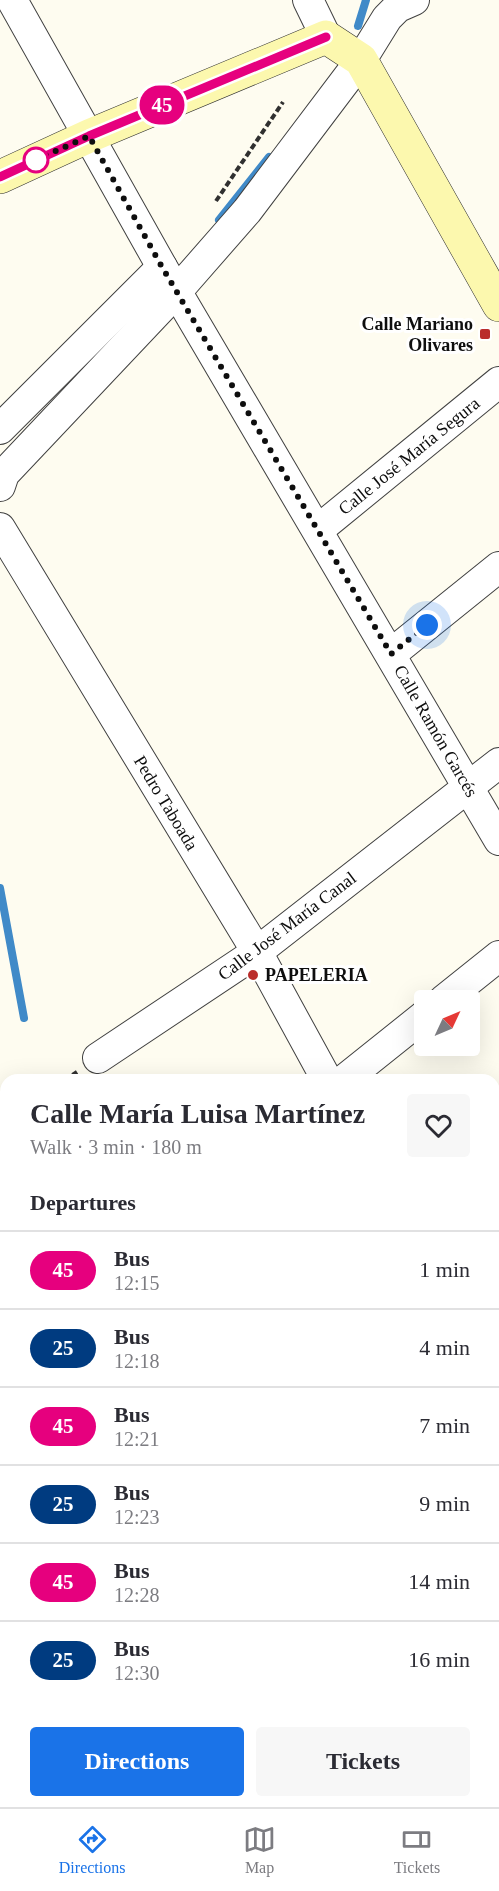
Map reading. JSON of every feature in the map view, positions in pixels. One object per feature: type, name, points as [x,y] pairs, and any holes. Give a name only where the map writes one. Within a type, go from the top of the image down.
[{"type":"street","name":"Calle Ramón Garcés","points":[[12,0],[169,279],[499,840]]},
{"type":"street","points":[[308,0],[326,37],[361,60],[499,305]]},
{"type":"street","points":[[0,429],[247,212],[361,60],[387,18],[398,7],[414,0]]},
{"type":"street","points":[[0,177],[89,136],[326,37]]},
{"type":"street","points":[[0,486],[4,474],[169,279]]},
{"type":"street","name":"Calle José María Segura","points":[[318,530],[499,382]]},
{"type":"street","name":"Pedro Taboada","points":[[0,528],[257,952],[324,1074]]},
{"type":"street","points":[[391,654],[499,567]]},
{"type":"street","name":"Calle José María Canal","points":[[98,1058],[257,952],[499,763]]},
{"type":"street","points":[[456,990],[499,956]]},
{"type":"street","points":[[352,1074],[414,1024]]},
{"type":"path","points":[[216,201],[283,102]]},
{"type":"waterway","points":[[358,26],[366,0]]},
{"type":"waterway","points":[[219,220],[269,157]]},
{"type":"waterway","points":[[0,888],[24,1018]]},
{"type":"bus line","name":"45","points":[[0,177],[89,136],[326,37]]},
{"type":"place","name":"Calle Mariano Olivares","points":[[485,334]]},
{"type":"place","name":"PAPELERIA","points":[[253,975]]},
{"type":"route","points":[[36,160],[89,136],[162,267],[391,654],[427,625]]}]
